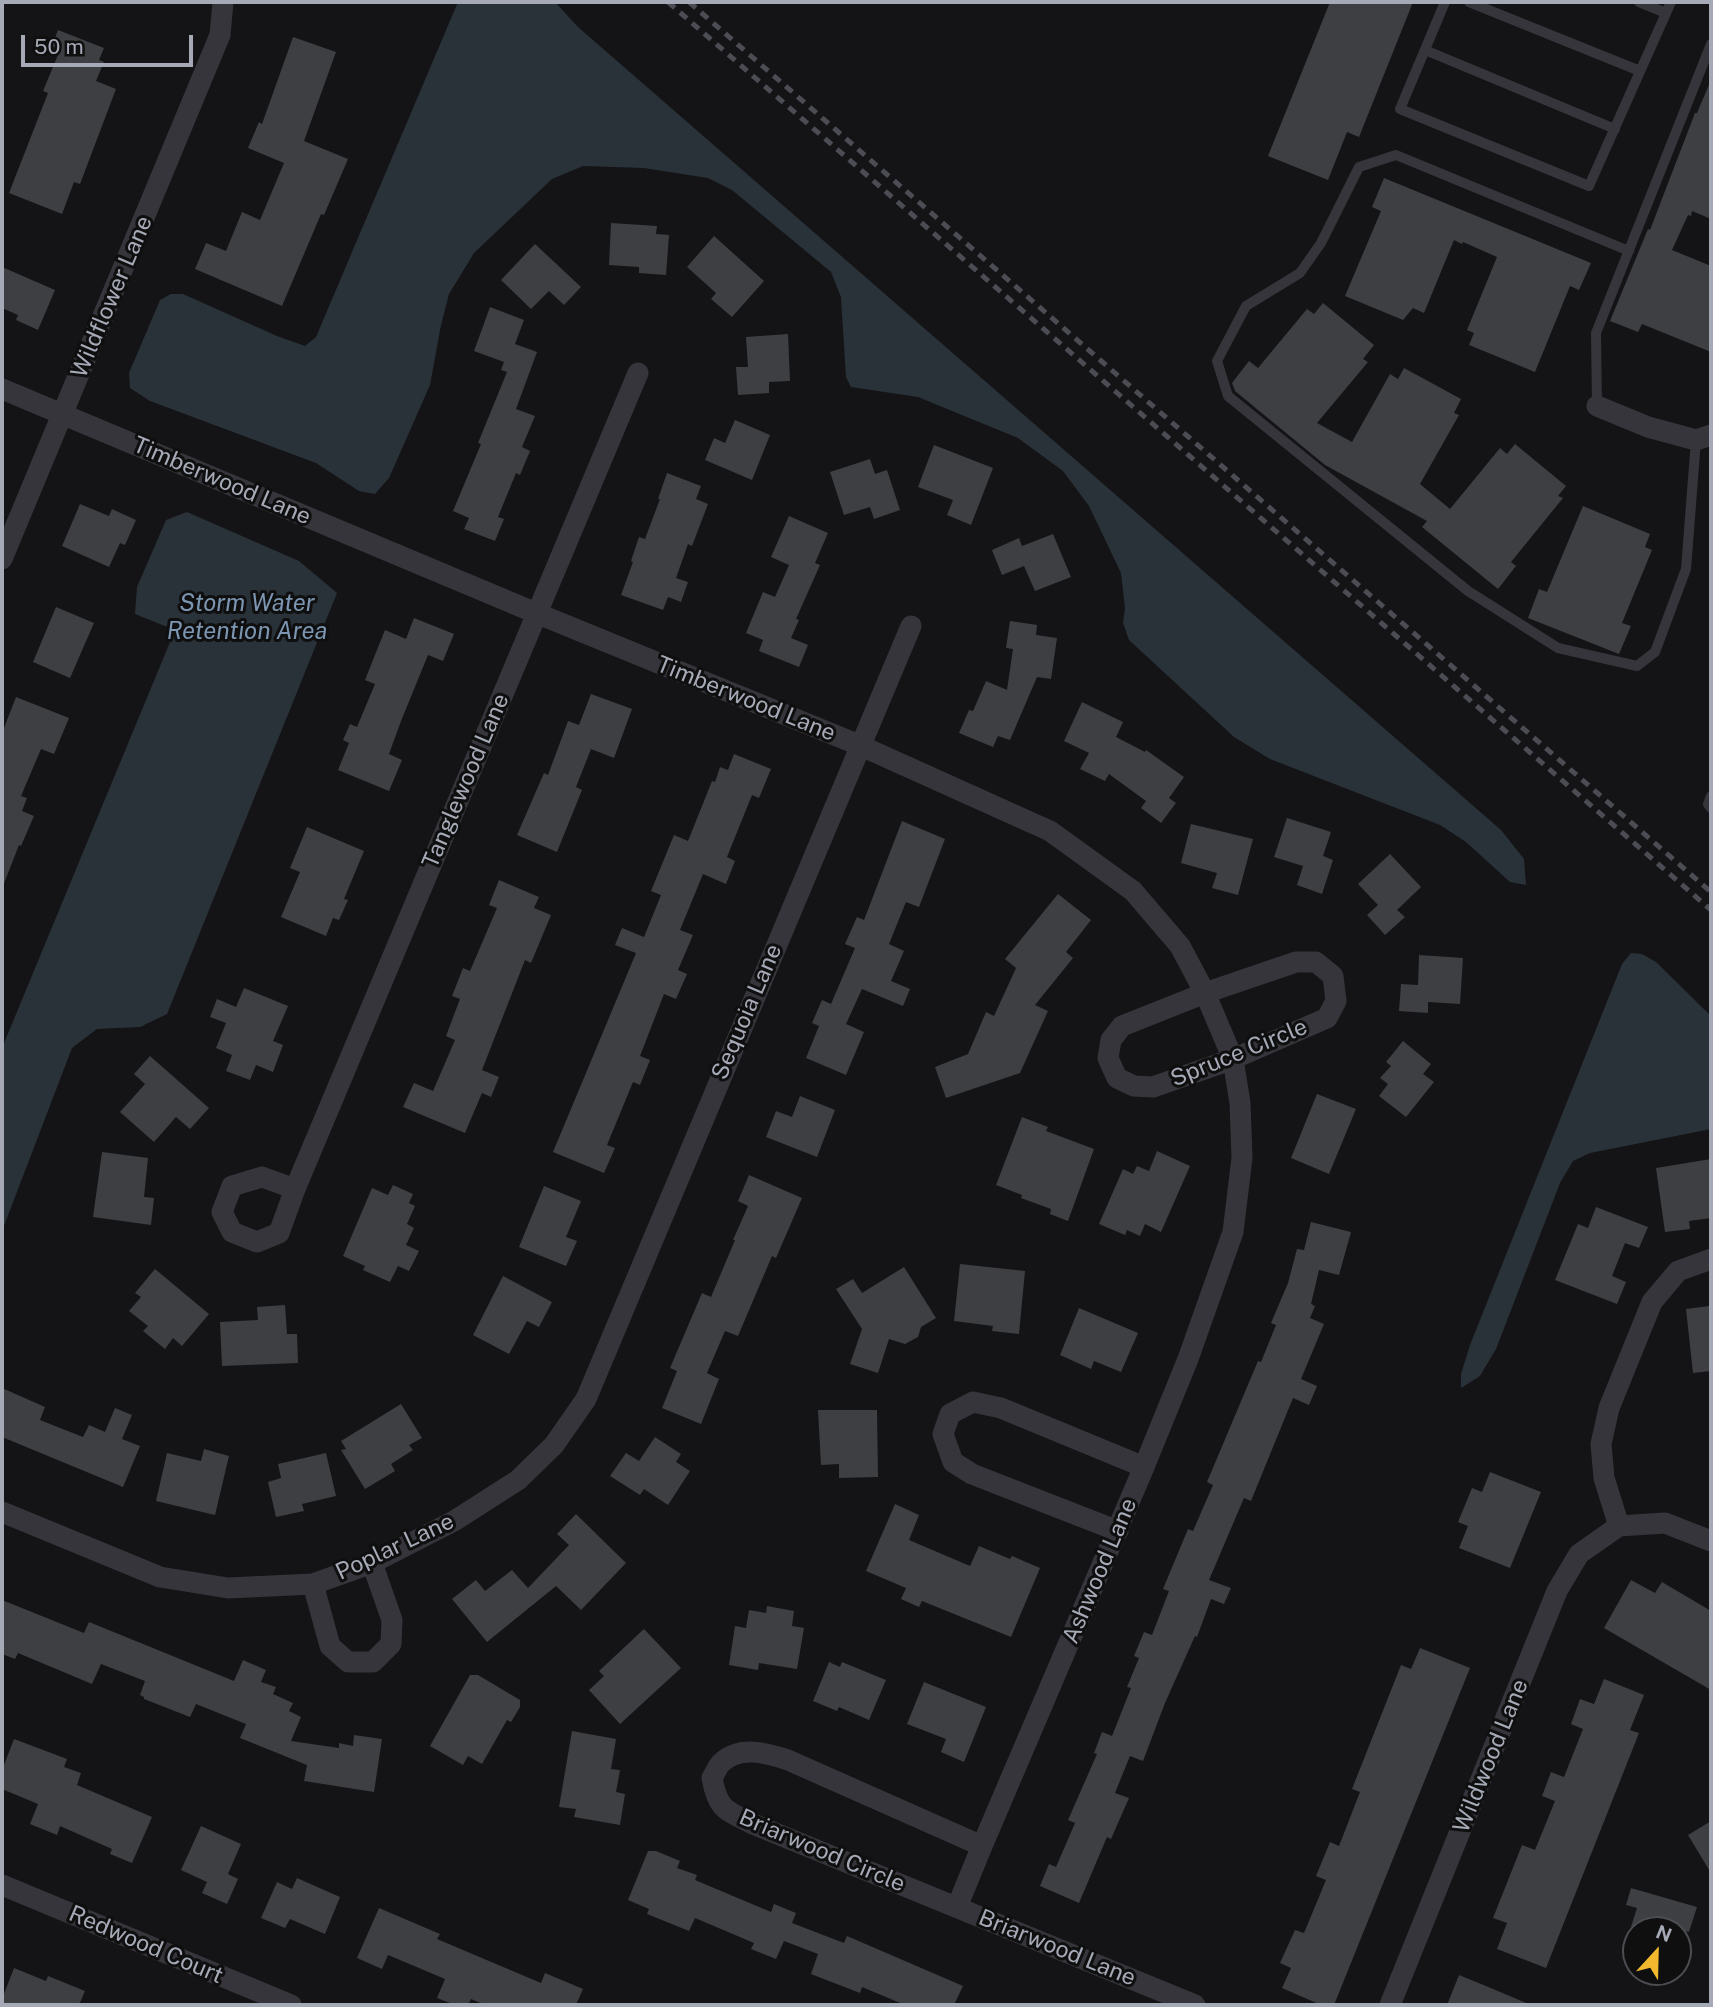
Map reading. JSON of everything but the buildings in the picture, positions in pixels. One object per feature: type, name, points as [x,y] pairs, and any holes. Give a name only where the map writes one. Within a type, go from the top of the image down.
[{"type":"street","name":"Wildflower Lane","points":[[2,559],[220,35],[223,2]]},
{"type":"street","name":"Tanglewood Lane","points":[[295,1189],[638,373]]},
{"type":"street","name":"Timberwood Lane","points":[[2,389],[859,745],[1050,831],[1133,891],[1180,946],[1205,993],[1233,1059],[1240,1103],[1242,1158],[1233,1232]]},
{"type":"street","points":[[1597,406],[1648,427],[1703,437]]},
{"type":"street","name":"Sequoia Lane","points":[[586,1399],[911,626]]},
{"type":"street","name":"Spruce Circle","points":[[1296,962],[1317,962],[1333,976],[1336,1001],[1327,1018],[1233,1059],[1153,1087],[1134,1086],[1117,1078],[1108,1058],[1111,1040],[1122,1026],[1205,993],[1296,962]]},
{"type":"street","name":"Ashwood Lane","points":[[957,1907],[1118,1531],[1192,1347],[1233,1232]]},
{"type":"street","points":[[1711,1259],[1678,1271],[1652,1302],[1609,1408],[1601,1444],[1604,1478],[1619,1526],[1665,1523],[1711,1541]]},
{"type":"street","name":"Poplar Lane","points":[[2,1512],[160,1577],[228,1588],[313,1584],[372,1563],[454,1521],[518,1480],[554,1445],[586,1399]]},
{"type":"street","points":[[1118,1531],[972,1474],[953,1462],[943,1434],[950,1414],[974,1402],[1001,1408],[1144,1467]]},
{"type":"street","name":"Wildwood Lane","points":[[1390,2005],[1558,1591],[1579,1554],[1619,1526]]},
{"type":"street","points":[[313,1584],[330,1646],[348,1662],[373,1662],[391,1644],[392,1619],[372,1563]]},
{"type":"street","name":"Briarwood Circle","points":[[957,1907],[726,1811],[716,1798],[712,1778],[722,1762],[743,1752],[768,1754],[788,1760],[982,1846]]},
{"type":"street","name":"Redwood Court","points":[[2,1885],[291,2005]]},
{"type":"street","name":"Briarwood Lane","points":[[957,1907],[1195,2005]]},
{"type":"lane","points":[[1445,2],[1400,109],[1589,186],[1668,7],[1639,2]]},
{"type":"lane","points":[[1469,2],[1640,71]]},
{"type":"lane","points":[[1597,406],[1596,332],[1711,44]]},
{"type":"lane","points":[[1425,50],[1615,129]]},
{"type":"lane","points":[[1629,251],[1396,155],[1359,167],[1321,243],[1300,273],[1246,306],[1217,360],[1228,396],[1468,591],[1558,648],[1637,666],[1655,652],[1686,569],[1703,437]]},
{"type":"lane","points":[[1711,796],[1708,804],[1711,808]]},
{"type":"water","points":[[458,2],[555,2],[578,27],[1501,830],[1524,859],[1526,885],[1510,882],[1466,842],[1440,825],[1270,759],[1234,737],[1129,640],[1123,623],[1125,608],[1121,573],[1089,506],[1063,471],[1018,438],[918,397],[851,387],[846,377],[841,297],[831,272],[732,190],[708,178],[644,168],[583,166],[552,179],[474,253],[449,294],[430,385],[389,478],[375,494],[359,491],[316,463],[150,401],[130,388],[129,373],[160,300],[171,294],[183,294],[305,346],[316,337]]},
{"type":"water","name":"Storm Water Retention Area","points":[[187,512],[299,561],[337,593],[167,1014],[140,1027],[97,1029],[72,1048],[2,1231],[2,1048],[175,630],[135,614],[137,587],[166,520]]},
{"type":"water","points":[[1631,953],[1642,954],[1656,962],[1711,1016],[1711,1129],[1590,1153],[1573,1161],[1560,1183],[1496,1349],[1480,1376],[1461,1388],[1461,1374],[1470,1345],[1622,964]]},
{"type":"railway","points":[[668,2],[1711,910]]},
{"type":"railway","points":[[689,2],[1711,892]]}]
